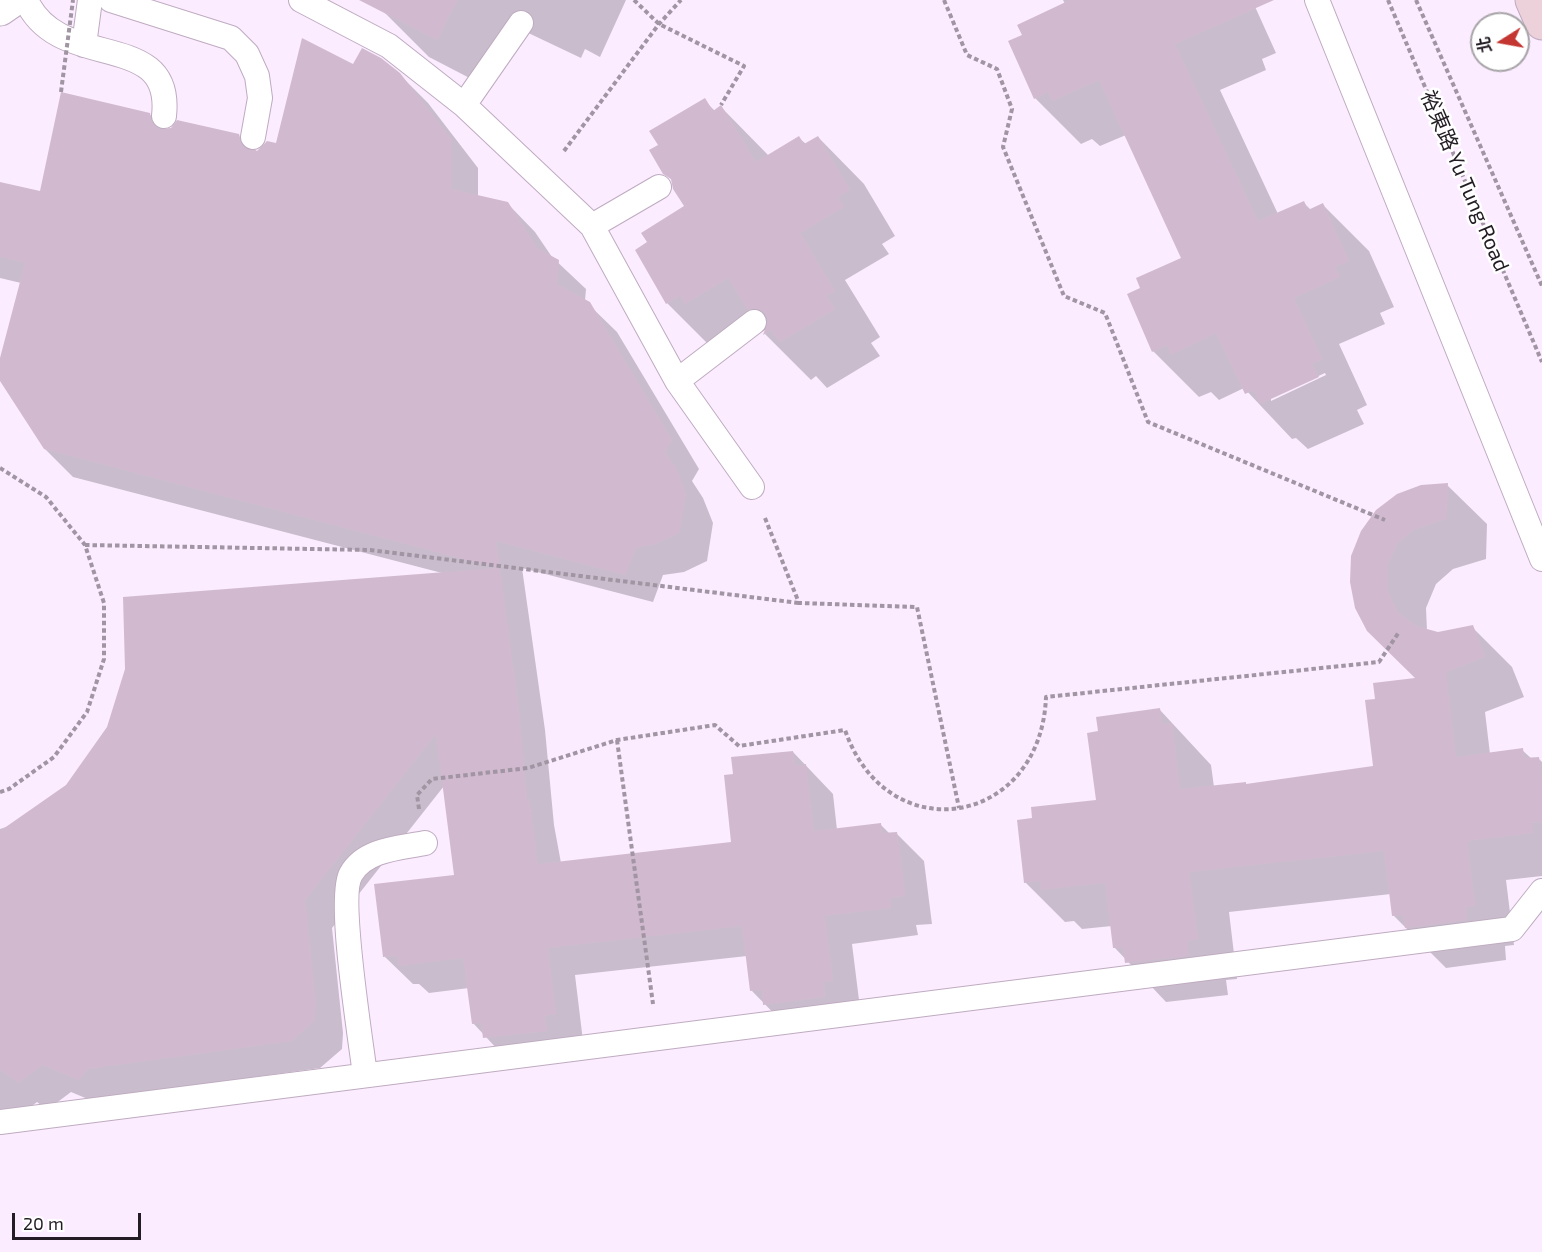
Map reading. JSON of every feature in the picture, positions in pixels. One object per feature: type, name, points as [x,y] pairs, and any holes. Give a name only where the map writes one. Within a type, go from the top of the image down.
[{"type":"main road","points":[[1532,0],[1542,23]]},
{"type":"street","points":[[0,9],[13,0]]},
{"type":"lane","points":[[26,0],[48,30],[63,39],[140,62],[154,71],[163,84],[166,100],[164,116]]},
{"type":"lane","points":[[84,45],[90,0]]},
{"type":"lane","points":[[111,0],[231,38],[247,54],[257,76],[260,98],[253,138]]},
{"type":"lane","points":[[301,0],[389,46],[464,105],[544,177],[592,226],[677,381],[752,487]]},
{"type":"lane","points":[[1317,0],[1542,559]]},
{"type":"lane","points":[[464,105],[521,23]]},
{"type":"lane","points":[[592,226],[658,187]]},
{"type":"lane","points":[[677,381],[754,321]]},
{"type":"lane","points":[[365,1075],[345,905],[350,874],[373,853],[425,843]]},
{"type":"lane","points":[[0,1122],[1512,929],[1542,891]]},
{"type":"path","points":[[61,92],[73,0]]},
{"type":"path","points":[[634,0],[659,24],[744,66],[721,105]]},
{"type":"path","points":[[544,177],[659,24],[681,0]]},
{"type":"path","points":[[944,0],[967,55],[997,69],[1012,110],[1003,147],[1064,296],[1105,313],[1148,422],[1385,520]]},
{"type":"path","name":"裕東路 Yu Tung Road","points":[[1388,0],[1542,362]]},
{"type":"path","name":"裕東路 Yu Tung Road","points":[[1416,0],[1542,286]]},
{"type":"path","points":[[0,468],[46,497],[85,545],[104,603],[104,659],[87,712],[54,757],[9,789],[0,792]]},
{"type":"path","points":[[752,487],[799,603]]},
{"type":"path","points":[[85,545],[370,550],[799,603],[917,607],[959,808]]},
{"type":"path","points":[[425,843],[417,795],[432,779],[528,768],[617,740],[715,725],[739,746],[844,730],[861,766],[893,795],[913,804],[935,809],[959,808],[980,803],[999,793],[1016,780],[1029,764],[1038,746],[1045,722],[1046,697],[1379,662],[1399,632]]},
{"type":"path","points":[[617,740],[657,1037]]},
{"type":"building","points":[[359,0],[457,0],[437,40]]},
{"type":"building","points":[[1070,0],[1274,0],[1175,44],[1258,221],[1304,201],[1308,210],[1323,203],[1349,261],[1335,267],[1340,277],[1294,298],[1322,359],[1312,364],[1319,377],[1260,404],[1254,390],[1245,394],[1216,333],[1171,355],[1167,345],[1152,352],[1127,294],[1140,288],[1136,278],[1181,258],[1099,80],[1052,101],[1048,92],[1034,99],[1008,41],[1022,35],[1017,25]]},
{"type":"building","points":[[302,38],[353,64],[362,48],[381,58],[400,73],[451,139],[451,189],[508,202],[537,248],[559,260],[557,284],[590,302],[672,440],[665,452],[676,468],[686,494],[679,533],[656,544],[636,548],[625,575],[496,541],[518,702],[527,799],[529,799],[538,864],[731,842],[724,775],[733,774],[731,757],[793,751],[795,766],[806,764],[814,831],[881,823],[882,833],[897,832],[903,877],[905,896],[890,898],[891,908],[825,916],[833,981],[824,982],[825,997],[763,1005],[762,990],[750,991],[742,926],[548,948],[556,1014],[545,1016],[547,1031],[483,1038],[481,1023],[472,1024],[463,958],[399,966],[398,956],[383,957],[374,884],[454,875],[436,734],[305,900],[316,1005],[314,1021],[292,1041],[88,1069],[79,1080],[42,1065],[19,1083],[0,1070],[0,831],[66,785],[107,727],[125,669],[123,597],[497,568],[44,449],[0,381],[0,358],[25,263],[0,257],[0,182],[40,191],[61,92],[150,113],[152,123],[158,129],[171,128],[177,120],[239,134],[243,147],[257,151],[267,141],[276,143]]},
{"type":"building","points":[[705,98],[713,111],[721,105],[756,162],[799,136],[804,144],[818,136],[850,190],[838,197],[844,207],[800,233],[835,291],[826,296],[835,309],[780,342],[771,330],[763,335],[768,321],[766,314],[759,309],[748,310],[728,278],[685,304],[680,296],[666,304],[635,250],[647,242],[641,233],[684,206],[673,189],[671,179],[663,174],[649,150],[658,145],[649,131]]},
{"type":"building","points":[[1448,483],[1446,519],[1413,530],[1397,544],[1387,567],[1388,591],[1397,611],[1416,626],[1438,632],[1473,625],[1485,657],[1446,672],[1456,757],[1523,748],[1524,758],[1539,757],[1542,780],[1542,822],[1531,823],[1533,833],[1467,841],[1475,906],[1466,907],[1467,920],[1405,928],[1403,915],[1392,916],[1384,851],[1189,872],[1198,939],[1187,941],[1189,956],[1125,963],[1123,948],[1113,948],[1105,883],[1041,890],[1040,881],[1024,883],[1017,820],[1032,818],[1031,807],[1096,800],[1087,733],[1098,731],[1096,717],[1160,708],[1162,724],[1172,723],[1180,789],[1246,782],[1246,784],[1373,766],[1365,700],[1375,699],[1373,683],[1415,678],[1367,631],[1355,608],[1350,582],[1351,556],[1361,531],[1376,510],[1397,494],[1421,485]]}]
